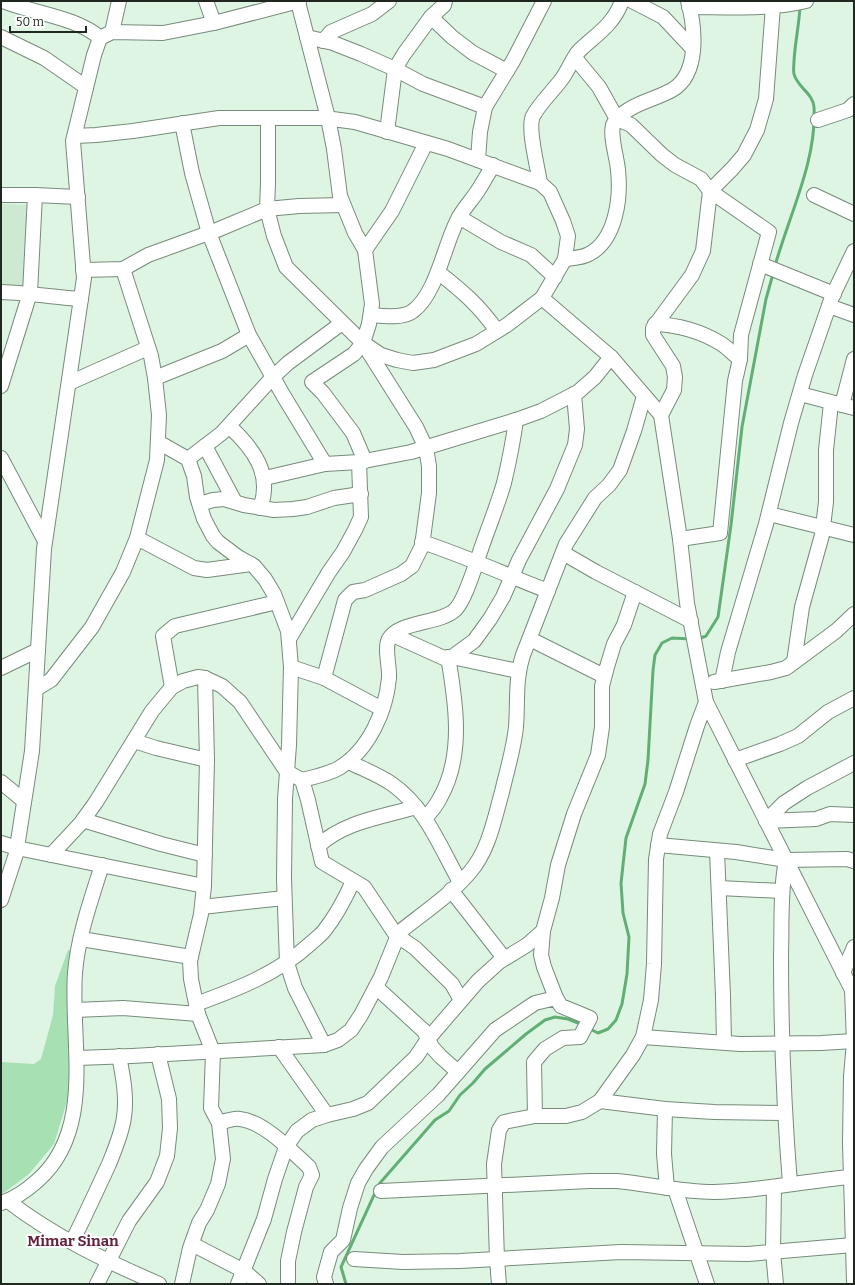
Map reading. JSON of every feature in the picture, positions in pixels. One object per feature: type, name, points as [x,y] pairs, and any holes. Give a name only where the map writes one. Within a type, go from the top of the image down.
[{"type":"street","points":[[3,1],[19,8],[72,22],[95,34],[106,35],[163,33],[214,23],[294,2],[307,37],[328,118],[334,149],[340,196],[354,233],[365,250],[372,304],[369,324],[363,343],[354,354],[312,382],[328,399],[353,433],[362,462],[361,517],[355,530],[289,639]]},
{"type":"street","points":[[1,900],[17,848],[32,751],[45,541],[84,278],[74,141],[94,54],[106,35],[119,1]]},
{"type":"street","points":[[206,1],[214,23]]},
{"type":"street","points":[[322,41],[331,32],[372,14],[389,1]]},
{"type":"street","points":[[387,132],[395,69],[431,17],[444,5],[445,1]]},
{"type":"street","points":[[478,160],[480,132],[485,107],[507,71],[544,1]]},
{"type":"street","points":[[540,183],[532,137],[532,118],[538,108],[561,80],[578,52],[601,32],[612,18],[622,1]]},
{"type":"street","points":[[632,1],[663,17],[694,49]]},
{"type":"street","points":[[565,259],[589,254],[601,245],[613,224],[619,198],[618,171],[613,125],[620,116],[632,107],[671,90],[682,82],[694,49],[689,4],[773,6],[806,1]]},
{"type":"street","points":[[661,415],[674,390],[675,377],[673,366],[653,335],[653,328],[692,275],[703,251],[710,191],[744,155],[757,130],[766,99],[773,6]]},
{"type":"street","points":[[431,17],[452,37],[473,52],[507,71]]},
{"type":"street","points":[[1,37],[44,58],[86,87]]},
{"type":"street","points":[[307,37],[361,54],[395,69],[423,84],[485,107]]},
{"type":"street","points":[[574,58],[599,87],[617,120],[631,125],[662,155],[675,165],[701,179],[710,191],[769,232],[769,268],[741,335],[740,359],[735,381],[720,534],[680,539]]},
{"type":"street","points":[[818,120],[848,110],[854,104]]},
{"type":"street","points":[[75,136],[133,131],[218,118],[268,118],[328,118],[355,122],[478,160],[540,183],[550,192],[568,236],[565,259],[542,298],[497,331],[476,344],[434,360],[413,363],[381,355],[363,343],[286,267],[274,236],[267,209],[268,118]]},
{"type":"street","points":[[182,123],[192,173],[209,233],[249,334],[272,377],[325,464]]},
{"type":"street","points":[[365,250],[392,211],[426,143]]},
{"type":"street","points":[[371,315],[398,316],[412,312],[423,299],[438,272],[451,234],[459,217],[478,191],[493,165]]},
{"type":"street","points":[[1,195],[78,197]]},
{"type":"street","points":[[1,386],[30,293],[35,195]]},
{"type":"street","points":[[814,195],[854,214]]},
{"type":"street","points":[[83,270],[123,268],[148,255],[209,233],[267,209],[299,206],[343,205]]},
{"type":"street","points":[[459,217],[501,242],[531,255],[555,277]]},
{"type":"street","points":[[722,681],[728,652],[769,514],[800,394],[831,300],[850,267],[854,252]]},
{"type":"street","points":[[36,689],[51,680],[92,627],[123,572],[137,538],[157,460],[159,416],[155,378],[148,348],[123,268]]},
{"type":"street","points":[[769,268],[831,300],[854,315]]},
{"type":"street","points":[[438,272],[470,298],[484,313],[497,331]]},
{"type":"street","points":[[1,292],[30,293],[81,299]]},
{"type":"street","points":[[542,298],[611,357],[661,415],[680,539],[687,603],[704,684],[706,702],[853,990],[854,1042],[850,1177],[853,1216],[854,1281]]},
{"type":"street","points":[[188,460],[228,426],[272,377],[288,363],[342,323]]},
{"type":"street","points":[[655,324],[672,325],[704,335],[721,344],[740,359]]},
{"type":"street","points":[[155,378],[222,351],[249,334]]},
{"type":"street","points":[[324,678],[346,600],[353,592],[365,590],[401,574],[412,566],[417,558],[422,542],[429,493],[429,466],[426,448],[416,427],[363,343]]},
{"type":"street","points":[[68,383],[148,348]]},
{"type":"street","points":[[265,478],[325,464],[362,462],[426,448],[542,411],[574,394],[594,377],[611,357]]},
{"type":"street","points":[[794,662],[802,606],[823,528],[827,480],[826,450],[842,405],[854,359]]},
{"type":"street","points":[[450,657],[474,641],[481,633],[503,597],[519,560],[557,489],[575,445],[577,429],[574,394]]},
{"type":"street","points":[[800,394],[842,405]]},
{"type":"street","points":[[77,1058],[324,1046],[338,1040],[351,1030],[382,977],[396,940],[396,935],[456,886],[478,862],[487,844],[509,764],[516,727],[518,671],[566,544],[595,498],[609,485],[620,470],[634,431],[644,396]]},
{"type":"street","points":[[51,855],[96,802],[152,712],[172,687],[183,681],[198,677],[205,678],[222,686],[240,702],[287,772],[302,780],[338,769],[349,762],[360,750],[368,737],[382,709],[387,695],[390,676],[387,656],[389,639],[396,632],[409,626],[440,618],[454,611],[460,604],[477,562],[503,485],[511,454],[516,420]]},
{"type":"street","points":[[228,426],[243,439],[256,457],[265,478],[265,497],[260,508]]},
{"type":"street","points":[[158,442],[188,460],[194,476],[204,519],[213,536],[218,542],[238,557],[254,566],[265,579],[277,602],[288,631],[291,667],[285,799],[284,898],[287,963],[295,988],[324,1046]]},
{"type":"street","points":[[205,446],[235,502]]},
{"type":"street","points":[[1,458],[45,541]]},
{"type":"street","points":[[200,504],[224,499],[260,508],[274,510],[293,509],[307,507],[334,498],[361,494]]},
{"type":"street","points":[[769,514],[854,535]]},
{"type":"street","points":[[137,538],[194,568],[208,570],[251,564]]},
{"type":"street","points":[[422,542],[452,552],[511,578],[548,591]]},
{"type":"street","points":[[563,553],[635,592],[693,633]]},
{"type":"street","points":[[535,1116],[534,1062],[545,1049],[564,1038],[580,1037],[590,1018],[561,1006],[556,998],[541,955],[543,931],[552,898],[558,865],[574,814],[598,755],[602,727],[602,686],[604,676],[614,644],[624,626],[635,592]]},
{"type":"street","points":[[172,687],[164,636],[175,626],[277,602]]},
{"type":"street","points":[[704,684],[786,668],[852,620]]},
{"type":"street","points":[[393,635],[444,658],[450,657],[518,671]]},
{"type":"street","points":[[530,639],[604,676]]},
{"type":"street","points":[[1,668],[38,650]]},
{"type":"street","points":[[425,818],[440,798],[448,780],[454,758],[456,723],[450,657]]},
{"type":"street","points":[[291,667],[324,678],[382,709]]},
{"type":"street","points":[[182,1284],[190,1248],[199,1223],[207,1210],[215,1191],[223,1159],[219,1123],[211,1108],[213,1052],[197,1009],[192,979],[191,957],[202,907],[204,886],[207,760],[205,678]]},
{"type":"street","points":[[735,760],[798,736],[828,712],[854,698]]},
{"type":"street","points":[[499,1284],[494,1164],[499,1130],[504,1122],[535,1116],[566,1116],[582,1112],[600,1101],[633,1055],[643,1037],[652,993],[656,859],[660,834],[676,792],[706,702]]},
{"type":"street","points":[[134,741],[156,748],[207,760]]},
{"type":"street","points":[[349,762],[392,784],[416,807],[425,818],[456,886],[504,958]]},
{"type":"street","points":[[766,822],[784,803],[807,788],[854,763]]},
{"type":"street","points":[[302,780],[322,862],[364,886],[396,935],[415,948],[452,984],[461,1000]]},
{"type":"street","points":[[1,782],[24,801]]},
{"type":"street","points":[[318,846],[326,838],[356,822],[416,807]]},
{"type":"street","points":[[766,822],[816,819],[830,814],[854,815]]},
{"type":"street","points":[[82,820],[161,844],[205,855]]},
{"type":"street","points":[[1,843],[17,848],[204,886]]},
{"type":"street","points":[[658,845],[736,852],[786,860],[847,859],[854,861]]},
{"type":"street","points":[[717,851],[724,1042]]},
{"type":"street","points":[[786,860],[781,891],[785,1113],[790,1184]]},
{"type":"street","points":[[102,865],[87,911],[75,973],[77,1082],[74,1109],[68,1134],[58,1156],[44,1175],[30,1187],[4,1202],[109,1262],[159,1284]]},
{"type":"street","points":[[75,1010],[123,1008],[197,1009],[242,988],[287,963],[302,952],[323,932],[342,904],[353,881]]},
{"type":"street","points":[[719,888],[781,891]]},
{"type":"street","points":[[202,907],[284,898]]},
{"type":"street","points":[[241,1278],[264,1219],[286,1147],[297,1131],[312,1120],[326,1115],[353,1109],[368,1103],[416,1057],[428,1039],[478,981],[504,958],[527,944],[543,931]]},
{"type":"street","points":[[81,939],[191,957]]},
{"type":"street","points":[[843,973],[854,947]]},
{"type":"street","points":[[376,987],[424,1031],[432,1046],[440,1056],[458,1072]]},
{"type":"street","points":[[326,1284],[324,1277],[331,1252],[343,1240],[350,1208],[358,1183],[382,1147],[438,1095],[495,1030],[535,1003],[556,998]]},
{"type":"street","points":[[643,1037],[783,1044],[854,1042]]},
{"type":"street","points":[[279,1047],[326,1115]]},
{"type":"street","points":[[97,1284],[130,1222],[156,1182],[167,1156],[170,1128],[169,1099],[158,1054]]},
{"type":"street","points":[[72,1242],[98,1189],[113,1153],[124,1118],[125,1100],[119,1056]]},
{"type":"street","points":[[600,1101],[665,1109],[714,1112],[785,1113]]},
{"type":"street","points":[[665,1109],[664,1154],[671,1189],[707,1284]]},
{"type":"street","points":[[219,1123],[240,1118],[255,1123],[309,1167],[312,1175],[306,1187],[294,1232],[288,1261],[288,1284]]},
{"type":"street","points":[[381,1191],[590,1180],[617,1181],[671,1189],[712,1192],[762,1189],[850,1177]]},
{"type":"street","points":[[774,1187],[773,1252],[776,1284]]},
{"type":"street","points":[[192,1244],[241,1278],[259,1284]]},
{"type":"street","points":[[354,1259],[403,1262],[497,1260],[620,1252],[748,1254],[853,1245]]},
{"type":"shaded area","points":[[1,204],[29,205],[25,287],[1,286]]},
{"type":"green space","points":[[68,950],[72,951],[67,1012],[72,1082],[69,1095],[54,1144],[29,1174],[1,1194],[1,1062],[34,1064],[41,1059],[53,1015],[55,986]]},
{"type":"waterway","points":[[775,266],[807,168],[814,127],[813,102],[798,83],[794,72],[800,7]]},
{"type":"waterway","points":[[698,639],[706,636],[718,617],[731,525],[742,427],[766,299],[773,274]]},
{"type":"waterway","points":[[590,1029],[598,1033],[608,1029],[616,1020],[622,1004],[627,974],[629,937],[623,913],[621,883],[626,838],[645,784],[655,655],[662,643],[672,638],[691,639]]},
{"type":"waterway","points":[[346,1284],[341,1267],[380,1183],[435,1120],[449,1111],[460,1095],[485,1069],[545,1020],[555,1017],[568,1019],[583,1025]]},
{"type":"district","name":"Mimar Sinan","points":[[73,1241]]}]
